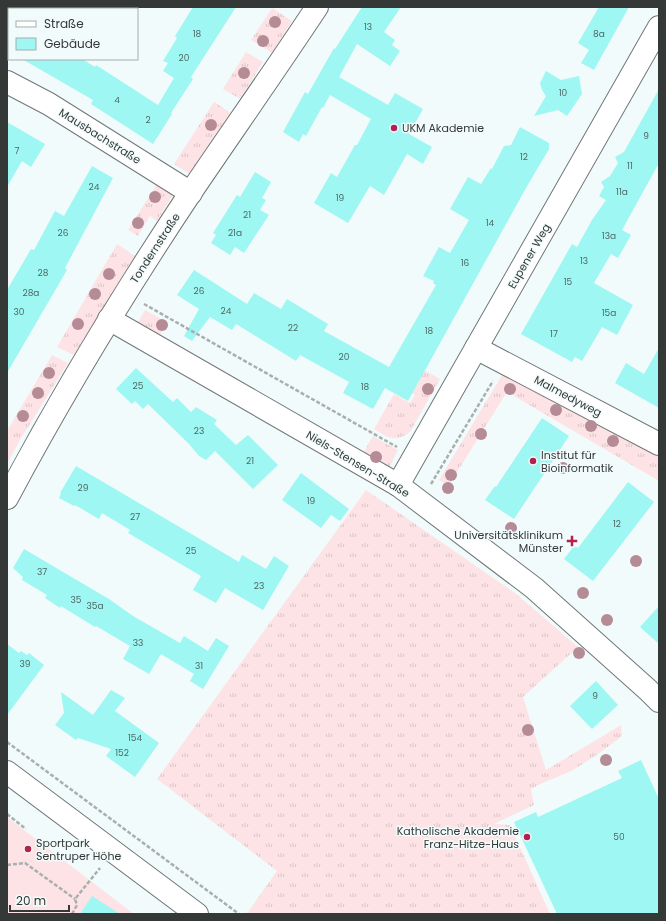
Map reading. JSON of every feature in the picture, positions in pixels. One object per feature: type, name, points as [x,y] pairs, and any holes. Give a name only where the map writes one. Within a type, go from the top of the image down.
[{"type":"street","name":"Tondernstraße","points":[[7,498],[45,426],[109,319],[191,193],[317,7]]},
{"type":"street","name":"Eupener Weg","points":[[398,485],[659,27]]},
{"type":"street","name":"Mausbachstraße","points":[[7,82],[49,104],[191,193]]},
{"type":"street","name":"Niels-Stensen-Straße","points":[[109,319],[398,485],[534,588],[659,701]]},
{"type":"street","name":"Malmedyweg","points":[[476,348],[659,444]]},
{"type":"street","points":[[7,772],[198,914]]},
{"type":"path","points":[[126,294],[414,456]]},
{"type":"path","points":[[420,502],[504,363]]},
{"type":"path","points":[[7,742],[239,914]]},
{"type":"path","points":[[7,814],[26,829]]},
{"type":"path","points":[[75,899],[91,881],[113,850]]},
{"type":"path","points":[[7,865],[25,863],[75,899],[77,905],[72,914]]},
{"type":"green space","points":[[272,8],[292,21],[272,53],[251,40]]},
{"type":"green space","points":[[246,52],[263,62],[240,99],[223,89]]},
{"type":"green space","points":[[214,102],[231,113],[191,175],[174,164]]},
{"type":"green space","points":[[157,184],[173,194],[157,221],[150,216],[138,236],[128,230]]},
{"type":"green space","points":[[117,244],[135,256],[74,355],[57,347]]},
{"type":"green space","points":[[145,310],[167,322],[156,341],[135,328]]},
{"type":"green space","points":[[52,355],[68,363],[20,440],[7,464],[7,431]]},
{"type":"green space","points":[[412,363],[440,379],[410,432],[396,438],[388,437],[374,429],[394,394],[410,403],[415,395],[412,393],[420,380],[406,373]]},
{"type":"green space","points":[[505,370],[659,457],[659,481],[507,392],[449,485],[439,480]]},
{"type":"green space","points":[[373,436],[398,450],[388,470],[362,455]]},
{"type":"green space","points":[[366,490],[515,593],[578,647],[523,697],[546,770],[621,725],[622,736],[586,762],[573,770],[531,789],[534,805],[494,824],[510,825],[550,914],[244,914],[248,912],[277,871],[157,779]]},
{"type":"green space","name":"Sportpark Sentruper Höhe","points":[[7,817],[134,914],[7,914]]},
{"type":"building","points":[[193,7],[236,7],[191,77],[193,79],[153,144],[91,104],[93,100],[24,60],[84,60],[95,67],[96,65],[158,105],[174,78],[163,71],[168,63],[163,61],[177,38],[175,36]]},
{"type":"building","points":[[362,7],[401,7],[384,32],[395,40],[392,45],[400,51],[390,66],[357,44],[339,77],[388,105],[395,93],[423,109],[409,134],[432,147],[423,164],[407,154],[384,195],[370,186],[348,223],[314,203],[331,173],[337,177],[371,119],[330,95],[306,136],[303,134],[299,142],[283,132],[305,92],[308,94],[334,48],[335,49]]},
{"type":"building","points":[[599,7],[629,7],[594,70],[581,63],[589,50],[578,43]]},
{"type":"building","points":[[546,71],[561,80],[579,76],[582,94],[567,116],[558,110],[534,116],[546,96],[540,83]]},
{"type":"building","points":[[659,89],[659,163],[622,230],[631,235],[618,258],[611,254],[594,283],[633,305],[617,335],[602,327],[582,361],[575,357],[572,362],[521,334],[572,244],[577,247],[592,220],[606,200],[599,196],[604,187],[601,182],[610,176],[618,163],[615,157],[624,152]]},
{"type":"building","points":[[7,122],[45,144],[31,167],[22,161],[7,187]]},
{"type":"building","points":[[520,127],[549,143],[549,149],[408,401],[385,388],[373,409],[343,393],[349,382],[300,355],[296,361],[236,324],[232,330],[210,317],[192,341],[184,336],[199,309],[177,295],[194,270],[247,304],[254,293],[281,309],[287,299],[328,324],[324,331],[389,367],[436,285],[433,283],[434,281],[423,276],[439,247],[450,253],[469,220],[450,209],[468,177],[481,184],[491,168],[492,169],[504,146],[511,145]]},
{"type":"building","points":[[92,166],[113,178],[65,268],[67,270],[7,373],[7,290],[31,249],[34,250],[55,211],[64,216]]},
{"type":"building","points":[[255,172],[271,182],[262,198],[266,200],[260,210],[269,215],[244,253],[235,247],[230,255],[211,243],[216,235],[213,233],[237,195],[240,197]]},
{"type":"building","points":[[659,348],[659,408],[615,383],[626,363],[644,374]]},
{"type":"building","points":[[136,368],[173,402],[177,398],[191,412],[196,407],[217,420],[214,424],[236,445],[248,435],[278,465],[253,489],[215,451],[206,460],[199,456],[189,444],[148,404],[143,409],[135,401],[132,404],[116,389]]},
{"type":"building","name":"Institut für Bioinformatik","points":[[542,418],[569,436],[514,519],[485,500],[495,486],[496,487]]},
{"type":"building","points":[[76,466],[239,562],[242,555],[266,569],[274,556],[289,566],[263,610],[225,588],[216,603],[193,590],[201,576],[128,533],[130,530],[102,513],[99,519],[75,505],[74,506],[59,498],[60,493]]},
{"type":"building","points":[[301,473],[349,509],[340,521],[331,515],[321,528],[282,500]]},
{"type":"building","points":[[628,482],[654,502],[593,581],[564,559],[574,546],[578,548]]},
{"type":"building","points":[[24,549],[180,643],[184,636],[208,651],[216,638],[229,646],[203,689],[190,681],[194,674],[161,654],[149,674],[123,659],[130,646],[61,606],[60,608],[45,598],[47,595],[22,580],[23,577],[13,568]]},
{"type":"building","points":[[659,606],[659,644],[640,627]]},
{"type":"building","points":[[7,644],[19,653],[21,651],[27,655],[29,653],[44,665],[7,715]]},
{"type":"building","points":[[596,681],[618,705],[592,729],[570,706]]},
{"type":"building","points":[[111,690],[125,698],[115,711],[159,743],[135,777],[106,756],[111,749],[78,738],[76,740],[55,725],[64,713],[61,692],[93,715]]},
{"type":"building","points":[[641,760],[659,799],[659,914],[557,914],[514,822],[536,812],[538,817],[622,778],[618,771]]},
{"type":"building","points":[[92,896],[120,914],[80,914]]},
{"type":"place","name":"UKM Akademie","points":[[394,128]]},
{"type":"place","name":"Institut für Bioinformatik","points":[[533,461]]},
{"type":"place","name":"Universitätsklinikum Münster","points":[[572,541]]},
{"type":"place","name":"Katholische Akademie Franz-Hitze-Haus","points":[[527,837]]},
{"type":"place","name":"Sportpark Sentruper Höhe","points":[[28,849]]}]
